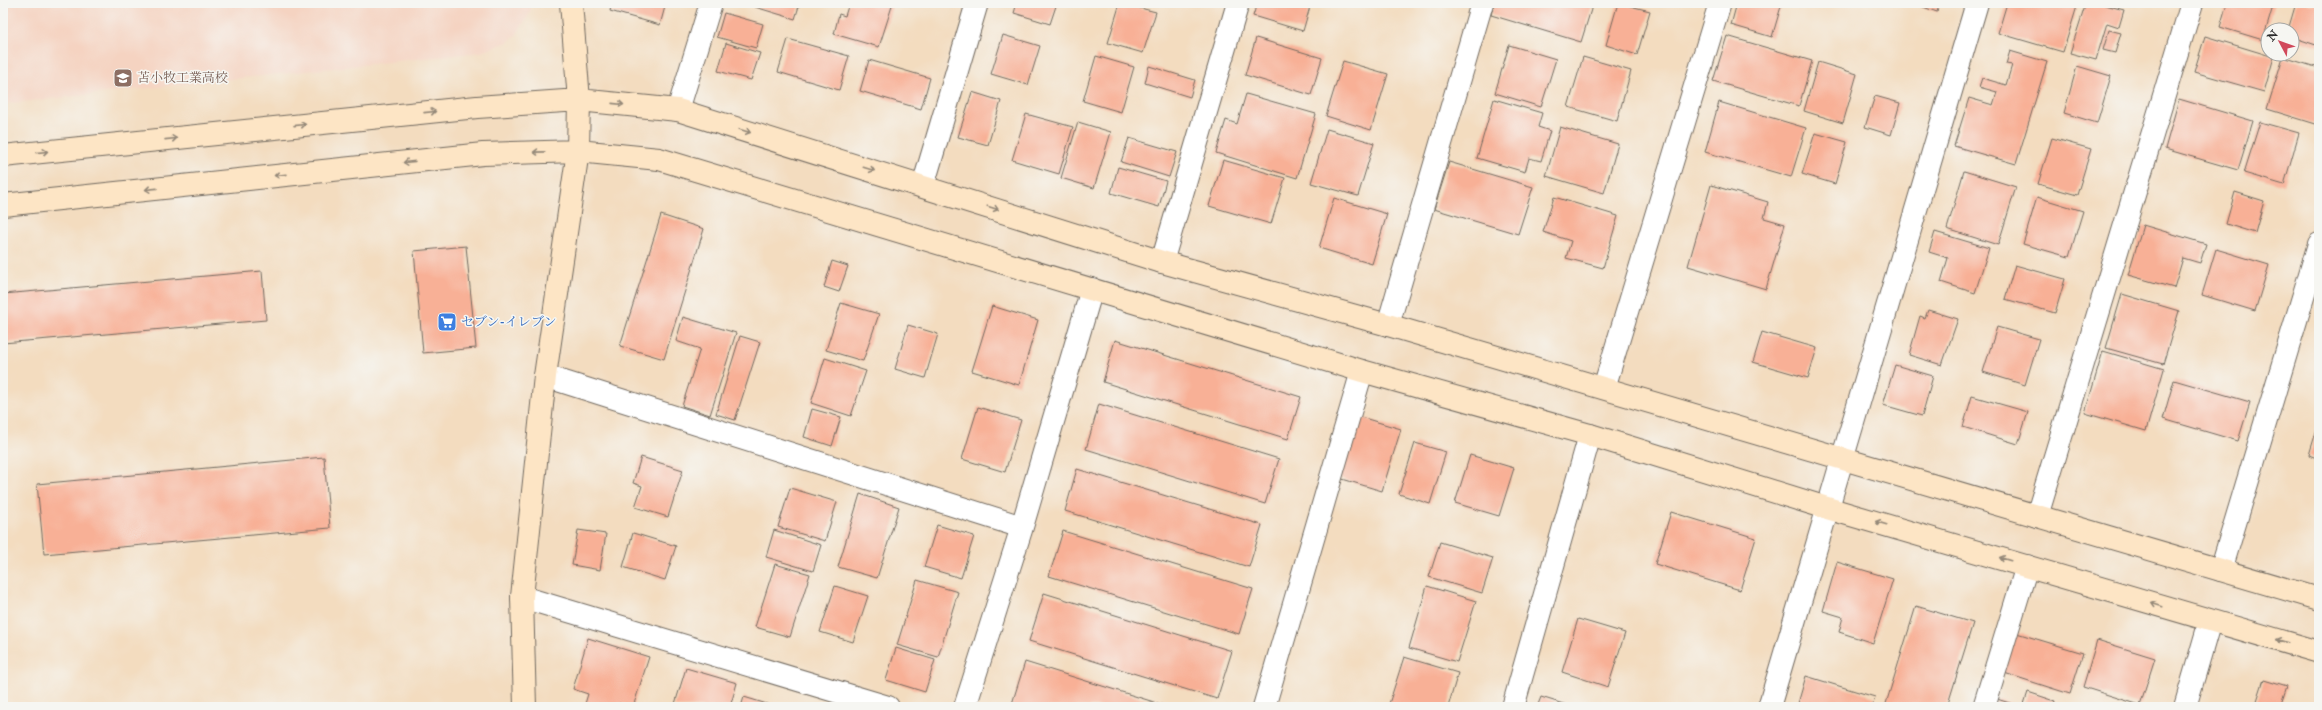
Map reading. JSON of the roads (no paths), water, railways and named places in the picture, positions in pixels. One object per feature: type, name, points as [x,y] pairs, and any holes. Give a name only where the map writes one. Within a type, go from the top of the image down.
[{"type":"street","points":[[525,707],[522,597],[545,376],[578,151],[579,100],[571,3]]},
{"type":"street","points":[[678,110],[711,3]]},
{"type":"street","points":[[923,186],[977,3]]},
{"type":"street","points":[[1162,262],[1238,3]]},
{"type":"street","points":[[1388,325],[1482,3]]},
{"type":"street","points":[[1604,388],[1720,3]]},
{"type":"street","points":[[1769,707],[1977,3]]},
{"type":"street","points":[[2037,516],[2192,3]]},
{"type":"street","points":[[3,156],[477,107],[579,100],[678,110],[1162,262],[1388,325],[2319,599]]},
{"type":"street","points":[[3,205],[483,154],[578,151],[659,159],[1362,371],[1590,435],[1827,508],[2319,652]]},
{"type":"street","points":[[2221,570],[2319,244]]},
{"type":"street","points":[[965,707],[1022,527],[1092,289]]},
{"type":"street","points":[[1264,707],[1362,371]]},
{"type":"street","points":[[545,376],[1022,527]]},
{"type":"street","points":[[1512,707],[1590,435]]},
{"type":"street","points":[[1984,707],[2027,566]]},
{"type":"street","points":[[522,597],[888,707]]},
{"type":"street","points":[[2185,707],[2210,621]]},
{"type":"place","name":"苫小牧工業高校","points":[[123,78]]},
{"type":"place","name":"セブン-イレブン","points":[[447,322]]}]
